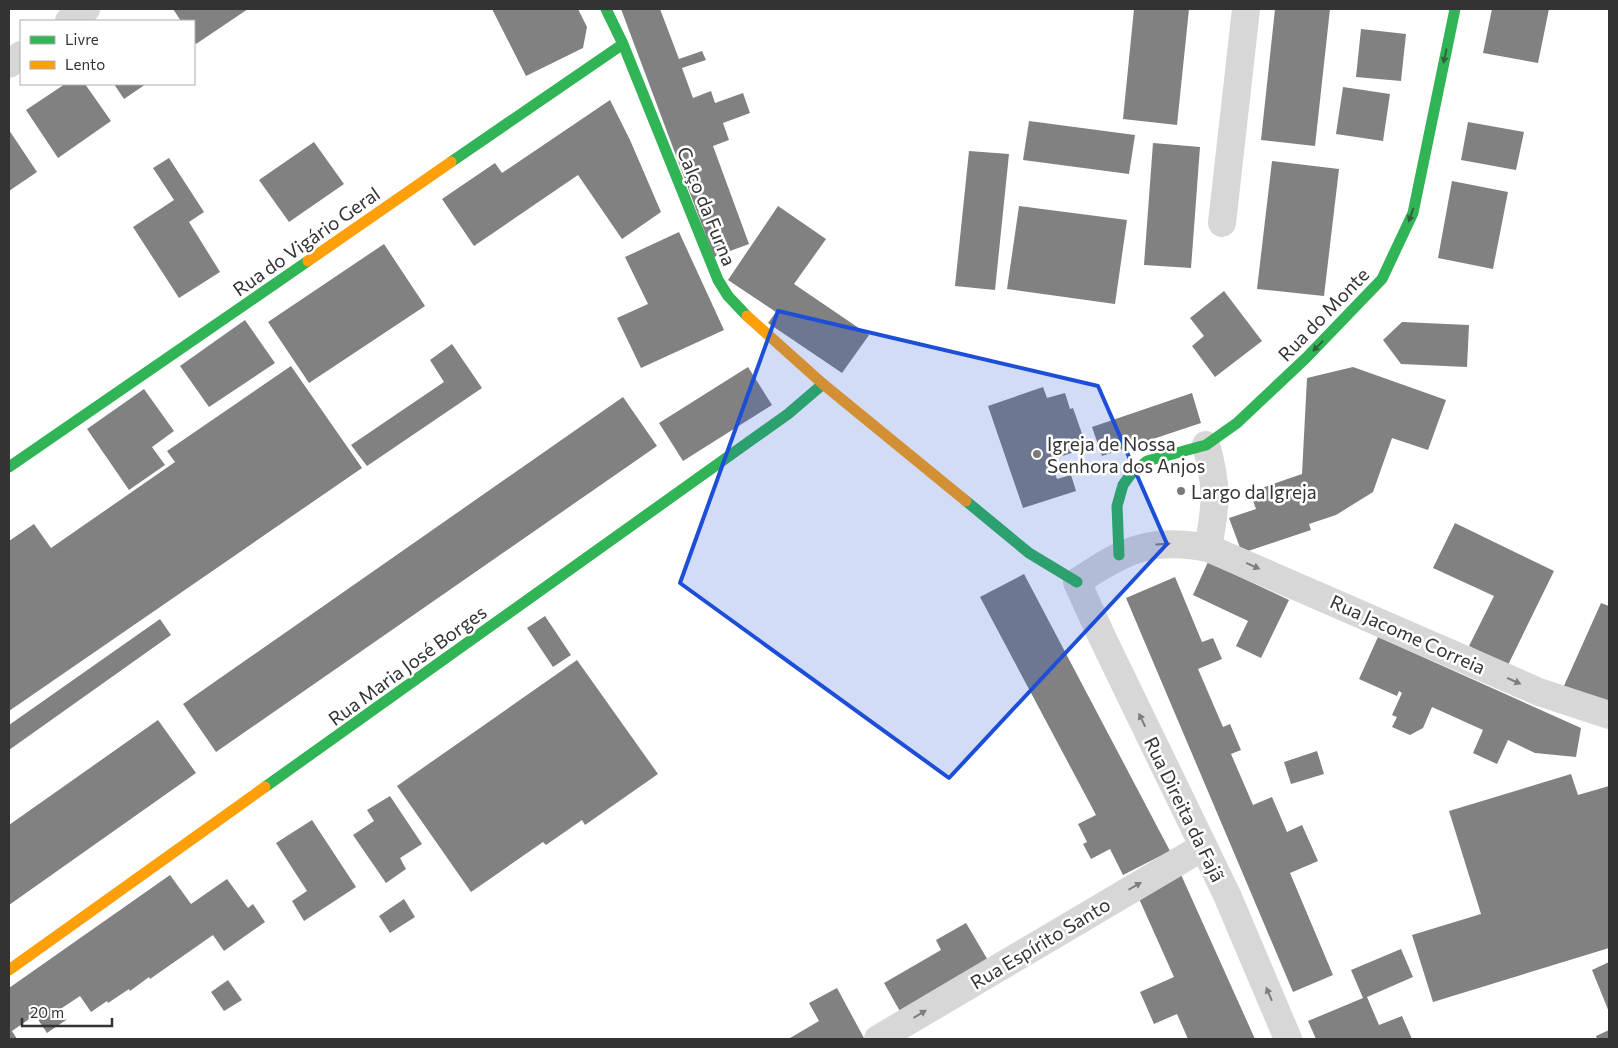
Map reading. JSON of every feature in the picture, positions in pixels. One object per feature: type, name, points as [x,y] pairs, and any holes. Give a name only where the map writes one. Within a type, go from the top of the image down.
[{"type":"street","points":[[70,20],[86,9]]},
{"type":"street","name":"Calço da Furna","points":[[606,9],[623,44],[718,280],[728,296],[743,312],[823,384],[1029,553],[1077,582]]},
{"type":"street","points":[[1222,223],[1246,9]]},
{"type":"street","name":"Rua do Monte","points":[[1119,555],[1117,506],[1123,485],[1131,474],[1147,461],[1206,445],[1237,423],[1299,365],[1382,279],[1413,214],[1455,9]]},
{"type":"street","name":"Rua do Vigário Geral","points":[[9,467],[623,44]]},
{"type":"street","points":[[9,64],[20,56]]},
{"type":"street","name":"Rua Maria José Borges","points":[[9,970],[788,414],[823,384]]},
{"type":"street","points":[[1206,445],[1216,492],[1208,548]]},
{"type":"street","name":"Rua Jacome Correia","points":[[1077,582],[1119,555],[1157,544],[1184,543],[1208,548],[1539,692],[1609,715]]},
{"type":"street","name":"Rua Direita da Fajã","points":[[1077,582],[1227,895],[1288,1039]]},
{"type":"street","name":"Rua Espírito Santo","points":[[878,1039],[1203,847]]},
{"type":"highlighted area","points":[[778,311],[1098,386],[1167,544],[949,778],[680,583]]},
{"type":"building","points":[[173,9],[248,9],[196,44],[195,20],[180,20]]},
{"type":"building","points":[[492,9],[578,9],[587,27],[583,48],[526,76]]},
{"type":"building","points":[[621,9],[660,9],[679,59],[702,51],[706,60],[682,68],[693,98],[711,91],[715,103],[743,93],[750,113],[723,123],[729,140],[713,146],[749,244],[714,257]]},
{"type":"building","points":[[1134,9],[1189,9],[1177,125],[1123,119]]},
{"type":"building","points":[[1275,9],[1330,9],[1315,146],[1261,140]]},
{"type":"building","points":[[1492,9],[1549,9],[1538,63],[1483,53]]},
{"type":"building","points":[[1361,29],[1406,34],[1401,81],[1356,77]]},
{"type":"building","points":[[64,85],[86,85],[111,121],[58,158],[26,110]]},
{"type":"building","points":[[115,85],[145,85],[124,99]]},
{"type":"building","points":[[1343,87],[1390,94],[1383,141],[1336,134]]},
{"type":"building","points":[[610,100],[630,140],[661,212],[622,239],[578,175],[474,246],[442,199],[495,163],[502,173]]},
{"type":"building","points":[[1029,121],[1135,135],[1129,174],[1023,160]]},
{"type":"building","points":[[1468,122],[1524,132],[1516,170],[1461,160]]},
{"type":"building","points":[[9,130],[37,172],[9,191]]},
{"type":"building","points":[[314,142],[344,184],[289,222],[259,180]]},
{"type":"building","points":[[1153,143],[1200,147],[1191,268],[1144,265]]},
{"type":"building","points":[[969,151],[1009,154],[995,290],[955,286]]},
{"type":"building","points":[[169,158],[204,212],[189,222],[220,272],[179,298],[133,227],[174,200],[153,168]]},
{"type":"building","points":[[1272,161],[1339,169],[1324,296],[1257,289]]},
{"type":"building","points":[[1452,181],[1508,192],[1493,269],[1438,258]]},
{"type":"building","points":[[778,206],[826,239],[794,284],[869,335],[842,373],[768,323],[776,312],[728,280]]},
{"type":"building","points":[[1019,206],[1127,220],[1115,304],[1007,289]]},
{"type":"building","points":[[679,232],[724,330],[641,368],[617,318],[648,304],[625,257]]},
{"type":"building","points":[[384,244],[425,306],[309,383],[268,322]]},
{"type":"building","points":[[1224,291],[1262,341],[1215,377],[1192,346],[1204,336],[1190,318]]},
{"type":"building","points":[[245,320],[275,363],[209,407],[180,366]]},
{"type":"building","points":[[1402,322],[1469,325],[1467,367],[1401,364],[1383,340]]},
{"type":"building","points":[[452,344],[482,388],[367,466],[351,445],[444,382],[430,360]]},
{"type":"building","points":[[291,366],[362,468],[9,711],[9,541],[34,524],[51,548],[175,462],[167,451]]},
{"type":"building","points":[[748,367],[772,405],[683,461],[659,423]]},
{"type":"building","points":[[1353,367],[1446,400],[1428,450],[1392,438],[1373,492],[1336,515],[1309,524],[1311,530],[1242,553],[1229,518],[1256,509],[1250,492],[1302,474],[1307,378]]},
{"type":"building","name":"Igreja de Nossa Senhora dos Anjos","points":[[1043,387],[1047,398],[1065,393],[1070,409],[1073,408],[1087,448],[1050,460],[1057,479],[1071,475],[1076,491],[1023,508],[988,406]]},
{"type":"building","points":[[144,389],[174,431],[152,447],[165,465],[129,490],[87,429]]},
{"type":"building","points":[[1192,393],[1201,423],[1102,456],[1092,427]]},
{"type":"building","points":[[623,397],[657,446],[216,752],[183,704]]},
{"type":"building","points":[[1455,523],[1554,571],[1508,665],[1469,646],[1494,596],[1433,568]]},
{"type":"building","points":[[1208,562],[1289,600],[1261,658],[1236,646],[1248,621],[1193,595]]},
{"type":"building","points":[[1024,574],[1170,851],[1123,875],[1110,849],[1091,859],[1083,844],[1087,842],[1078,824],[1096,815],[980,597]]},
{"type":"building","points":[[1175,577],[1202,642],[1213,638],[1222,659],[1198,669],[1223,727],[1230,724],[1241,750],[1231,754],[1253,805],[1272,797],[1287,832],[1302,825],[1318,861],[1290,873],[1333,975],[1293,992],[1126,598]]},
{"type":"building","points":[[1601,603],[1609,606],[1609,708],[1563,688]]},
{"type":"building","points":[[545,616],[571,655],[553,667],[527,628]]},
{"type":"building","points":[[160,619],[171,635],[9,750],[9,725]]},
{"type":"building","points":[[1378,637],[1581,728],[1576,757],[1535,753],[1508,740],[1497,764],[1473,753],[1483,730],[1432,707],[1423,728],[1410,735],[1392,727],[1397,717],[1392,715],[1402,693],[1399,691],[1397,696],[1359,679]]},
{"type":"building","points":[[577,660],[658,774],[585,825],[582,820],[546,845],[543,842],[471,892],[397,786]]},
{"type":"building","points":[[158,720],[196,773],[9,905],[9,825]]},
{"type":"building","points":[[1317,751],[1324,774],[1291,784],[1284,762]]},
{"type":"building","points":[[1571,774],[1578,795],[1609,786],[1609,948],[1433,1002],[1412,935],[1481,914],[1449,811]]},
{"type":"building","points":[[390,796],[422,844],[400,858],[406,869],[386,883],[353,835],[374,821],[367,810]]},
{"type":"building","points":[[312,820],[356,887],[304,921],[292,901],[307,891],[276,843]]},
{"type":"building","points":[[1178,868],[1255,1039],[1188,1039],[1177,1014],[1154,1024],[1140,992],[1174,977],[1136,892]]},
{"type":"building","points":[[170,875],[191,904],[227,879],[248,908],[253,904],[265,922],[224,951],[213,935],[150,979],[149,977],[130,991],[129,989],[91,1012],[80,996],[59,1010],[66,1020],[47,1033],[35,1015],[12,1031],[17,1039],[9,1039],[9,988]]},
{"type":"building","points":[[404,899],[415,917],[390,933],[379,916]]},
{"type":"building","points":[[966,923],[989,962],[901,1013],[884,983],[941,950],[936,940]]},
{"type":"building","points":[[1401,949],[1413,977],[1367,997],[1379,1025],[1402,1016],[1412,1039],[1316,1039],[1308,1021],[1363,998],[1351,970]]},
{"type":"building","points":[[1609,962],[1609,1012],[1592,970]]},
{"type":"building","points":[[228,980],[242,1000],[224,1011],[211,992]]},
{"type":"building","points":[[837,988],[864,1038],[790,1039],[819,1021],[809,1003]]},
{"type":"building","points":[[1609,1030],[1609,1039],[1597,1039],[1596,1036]]},
{"type":"traffic: fast","points":[[606,9],[623,44],[718,280],[728,296],[747,316]]},
{"type":"traffic: fast","points":[[1119,555],[1117,506],[1123,485],[1131,474],[1147,461],[1206,445],[1237,423],[1306,358],[1382,279],[1413,213],[1455,9]]},
{"type":"traffic: fast","points":[[451,162],[623,44]]},
{"type":"traffic: fast","points":[[9,467],[308,261]]},
{"type":"traffic: fast","points":[[265,787],[788,414],[823,384]]},
{"type":"traffic: fast","points":[[966,501],[1029,553],[1077,582]]},
{"type":"traffic: slow","points":[[308,261],[451,162]]},
{"type":"traffic: slow","points":[[747,316],[823,384],[966,501]]},
{"type":"traffic: slow","points":[[9,970],[265,787]]},
{"type":"place","name":"Igreja de Nossa Senhora dos Anjos","points":[[1037,454]]},
{"type":"place","name":"Largo da Igreja","points":[[1181,491]]}]
